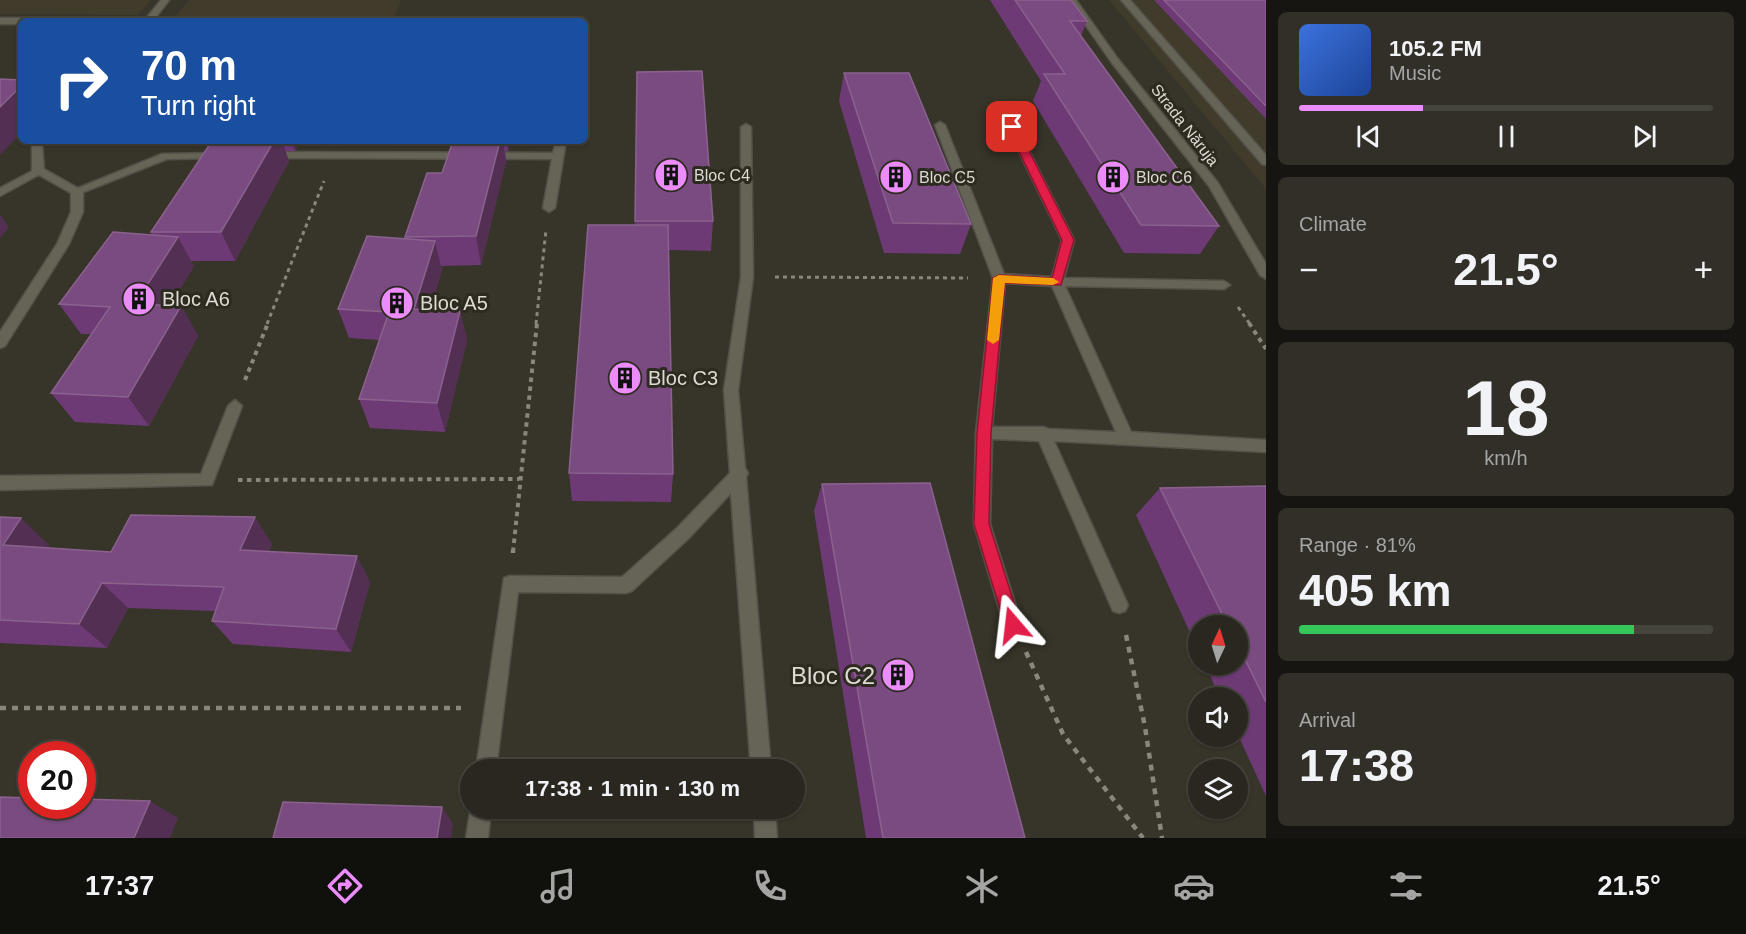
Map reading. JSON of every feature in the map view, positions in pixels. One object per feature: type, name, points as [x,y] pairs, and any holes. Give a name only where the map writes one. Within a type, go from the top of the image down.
[{"type":"street","points":[[150,18],[165,0]]},
{"type":"street","name":"Strada Năruja","points":[[1072,0],[1115,61],[1214,185],[1266,275]]},
{"type":"street","points":[[1125,0],[1266,162]]},
{"type":"street","points":[[0,21],[18,21]]},
{"type":"street","points":[[940,125],[999,278],[984,433],[982,524],[1013,625]]},
{"type":"street","points":[[746,127],[747,277],[731,390],[740,474],[760,759]]},
{"type":"street","points":[[1012,127],[1068,240],[1057,282],[1126,438]]},
{"type":"street","points":[[37,144],[38,171]]},
{"type":"street","points":[[549,208],[560,144]]},
{"type":"street","points":[[255,155],[557,156]]},
{"type":"street","points":[[38,171],[77,191],[166,156],[233,156]]},
{"type":"street","points":[[0,193],[38,171]]},
{"type":"street","points":[[0,343],[63,244],[76,212],[77,191]]},
{"type":"street","points":[[999,278],[1057,282],[1224,285]]},
{"type":"street","points":[[0,483],[206,480],[235,406]]},
{"type":"street","points":[[984,433],[1043,433],[1266,446]]},
{"type":"street","points":[[1043,433],[1119,605]]},
{"type":"street","points":[[487,759],[510,584],[626,585],[683,533],[740,474]]},
{"type":"street","points":[[477,838],[480,819]]},
{"type":"street","points":[[765,819],[766,838]]},
{"type":"path","points":[[235,406],[334,155]]},
{"type":"path","points":[[510,584],[519,479],[549,208]]},
{"type":"path","points":[[747,277],[999,278]]},
{"type":"path","points":[[206,480],[519,479]]},
{"type":"path","points":[[1119,605],[1145,727],[1161,838]]},
{"type":"path","points":[[1013,625],[1063,734],[1143,838]]},
{"type":"path","points":[[0,708],[494,708]]},
{"type":"shaded area","points":[[0,0],[151,0],[138,15],[0,14]]},
{"type":"shaded area","points":[[189,0],[401,0],[393,18],[174,18]]},
{"type":"shaded area","points":[[1109,0],[1266,0],[1266,189]]},
{"type":"building","points":[[1015,0],[1071,0],[1087,21],[1070,21],[1219,226],[1141,225],[1044,74],[1065,74]]},
{"type":"building","points":[[1164,0],[1266,0],[1266,106]]},
{"type":"building","name":"Bloc C4","points":[[702,71],[713,221],[635,221],[637,72]]},
{"type":"building","points":[[844,73],[909,73],[971,224],[893,223]]},
{"type":"building","points":[[0,79],[18,80],[18,89],[0,107]]},
{"type":"building","points":[[210,144],[272,144],[221,232],[151,232]]},
{"type":"building","points":[[452,144],[499,144],[476,236],[405,237],[427,173],[442,173]]},
{"type":"building","name":"Bloc C3","points":[[588,225],[668,225],[673,474],[569,473]]},
{"type":"building","points":[[113,232],[178,237],[135,304],[181,306],[128,397],[51,393],[110,307],[59,304]]},
{"type":"building","points":[[367,236],[435,241],[414,309],[460,311],[437,403],[359,399],[389,312],[338,309]]},
{"type":"building","name":"Bloc C2","points":[[930,483],[1025,838],[883,838],[822,484]]},
{"type":"building","points":[[1266,486],[1266,702],[1248,665],[1248,615],[1223,615],[1160,488]]},
{"type":"building","points":[[131,515],[255,517],[240,550],[357,556],[336,629],[212,621],[224,587],[102,583],[79,624],[0,620],[0,517],[21,518],[3,545],[111,552]]},
{"type":"building","points":[[0,797],[18,798],[18,819],[96,819],[96,799],[150,801],[134,838],[0,838]]},
{"type":"building","points":[[283,802],[442,807],[437,838],[273,838]]},
{"type":"slow traffic","points":[[993,340],[999,278],[1053,282]]},
{"type":"place","name":"Bloc C4","points":[[671,175]]},
{"type":"place","name":"Bloc C5","points":[[896,177]]},
{"type":"place","name":"Bloc C6","points":[[1113,177]]},
{"type":"place","name":"Bloc A6","points":[[139,299]]},
{"type":"place","name":"Bloc A5","points":[[397,303]]},
{"type":"place","name":"Bloc C3","points":[[625,378]]},
{"type":"place","name":"Bloc C2","points":[[898,675]]},
{"type":"route","points":[[1012,127],[1068,240],[1057,282],[999,278],[984,433],[982,524],[1013,625]]}]
